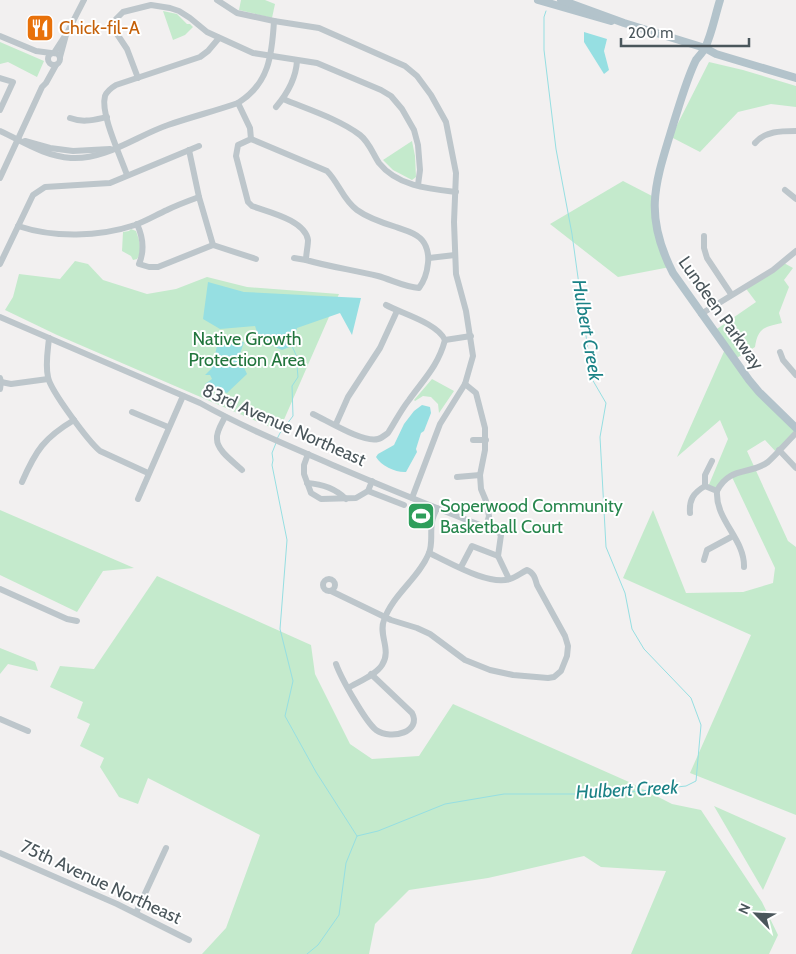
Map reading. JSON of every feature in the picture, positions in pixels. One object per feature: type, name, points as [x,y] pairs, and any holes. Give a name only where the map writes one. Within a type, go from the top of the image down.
[{"type":"main road","points":[[538,0],[583,14],[624,23]]},
{"type":"main road","points":[[561,0],[624,23],[705,48],[716,54],[796,78]]},
{"type":"main road","name":"Lundeen Parkway","points":[[720,0],[705,48],[696,61],[675,117],[657,177],[654,197],[658,237],[673,273],[701,314],[759,392],[796,428]]},
{"type":"street","points":[[42,87],[42,82],[49,67],[48,56],[55,54],[84,0]]},
{"type":"street","points":[[217,0],[237,13],[274,22],[319,28],[392,59],[405,66],[417,76],[440,109],[446,122],[455,162],[454,255],[456,274],[471,336],[473,356],[465,384],[440,424],[412,498]]},
{"type":"street","points":[[138,78],[127,50],[113,25],[118,16],[128,10],[146,6],[170,8],[190,18],[207,32],[253,53],[317,63],[381,90],[397,102],[414,130],[418,145],[420,170],[418,186]]},
{"type":"street","points":[[0,131],[18,139],[50,148],[73,151],[114,148],[169,124],[238,103],[256,88],[263,78],[270,56],[274,22]]},
{"type":"street","points":[[0,36],[36,51],[55,54],[60,61],[42,87],[0,178]]},
{"type":"street","points":[[127,176],[114,148],[107,117],[105,97],[111,88],[200,57],[219,38]]},
{"type":"street","points":[[36,51],[48,62],[56,65]]},
{"type":"street","points":[[276,107],[284,99],[293,78],[297,61]]},
{"type":"street","points":[[0,78],[13,82],[0,110]]},
{"type":"street","points":[[284,99],[336,122],[361,136],[387,172],[409,184],[456,192]]},
{"type":"street","points":[[238,103],[250,128],[251,139]]},
{"type":"street","points":[[70,118],[85,121],[107,117]]},
{"type":"street","points":[[755,142],[760,136],[796,131]]},
{"type":"street","points":[[294,258],[374,275],[419,288],[424,282],[428,258],[426,247],[421,239],[411,232],[359,211],[352,206],[345,199],[332,176],[327,171],[251,139],[238,145],[236,150],[248,202],[252,206],[289,220],[299,226],[308,240],[306,260]]},
{"type":"street","points":[[0,264],[33,195],[39,190],[45,187],[110,183],[200,146]]},
{"type":"street","points":[[189,150],[199,197],[213,245]]},
{"type":"street","points":[[785,190],[796,199]]},
{"type":"street","points":[[18,226],[37,232],[81,234],[105,232],[136,224],[199,197]]},
{"type":"street","points":[[136,224],[143,246],[143,254],[139,264],[149,267],[158,267],[213,245],[256,259]]},
{"type":"street","points":[[704,236],[704,248],[707,258],[731,294]]},
{"type":"street","points":[[701,314],[731,294],[774,270],[796,251]]},
{"type":"street","points":[[428,258],[454,255]]},
{"type":"street","points":[[313,414],[360,436],[379,439],[388,433],[409,399],[428,376],[442,352],[445,340],[443,335],[435,327],[386,306]]},
{"type":"street","points":[[336,424],[348,397],[380,348],[397,311]]},
{"type":"street","name":"83rd Avenue Northeast","points":[[0,317],[183,396],[225,417],[372,482],[498,532],[502,536],[498,556]]},
{"type":"street","points":[[445,340],[471,336]]},
{"type":"street","points":[[49,338],[46,365],[48,379],[74,420],[100,451],[148,473]]},
{"type":"street","points":[[780,352],[782,360],[796,375]]},
{"type":"street","points":[[0,383],[11,384],[48,379]]},
{"type":"street","points":[[465,384],[476,393],[486,428],[486,440],[480,475],[481,489],[489,516],[486,527]]},
{"type":"street","points":[[138,499],[183,396]]},
{"type":"street","points":[[132,412],[168,428]]},
{"type":"street","points":[[225,417],[216,438],[222,450],[242,470]]},
{"type":"street","points":[[22,482],[31,462],[43,443],[74,420]]},
{"type":"street","points":[[744,567],[744,555],[718,507],[717,490],[720,484],[731,475],[762,465],[796,432]]},
{"type":"street","points":[[473,440],[486,440]]},
{"type":"street","points":[[779,450],[796,468]]},
{"type":"street","points":[[308,454],[304,465],[304,474],[311,493],[321,499],[356,498],[368,491],[372,482]]},
{"type":"street","points":[[705,486],[705,476],[712,461]]},
{"type":"street","points":[[457,477],[480,475]]},
{"type":"street","points":[[307,483],[329,487],[346,498]]},
{"type":"street","points":[[705,486],[717,490]]},
{"type":"street","points":[[690,514],[689,504],[692,497],[705,486]]},
{"type":"street","points":[[368,491],[404,505]]},
{"type":"street","points":[[348,688],[379,669],[386,658],[387,649],[382,633],[382,625],[397,598],[421,567],[430,550],[432,522],[437,508]]},
{"type":"street","points":[[704,560],[707,550],[734,536]]},
{"type":"street","points":[[461,567],[472,546],[498,556],[509,579]]},
{"type":"street","points":[[331,591],[385,618],[417,628],[440,641],[465,660],[490,670],[513,675],[548,678],[554,677],[561,671],[567,656],[566,636],[536,585],[535,576],[527,570],[509,579],[496,580],[461,567],[430,550]]},
{"type":"street","points":[[0,589],[67,619],[77,621]]},
{"type":"street","points":[[336,664],[348,688],[371,725],[387,736],[400,734],[412,727],[414,721],[412,712],[371,674]]},
{"type":"street","points":[[0,719],[28,731]]},
{"type":"street","points":[[136,913],[166,848]]},
{"type":"street","name":"75th Avenue Northeast","points":[[0,853],[136,913],[189,940]]},
{"type":"green space","points":[[241,0],[265,0],[275,4],[272,18],[239,10]]},
{"type":"green space","points":[[163,11],[177,14],[193,27],[185,35],[173,40]]},
{"type":"green space","points":[[0,42],[44,61],[37,77],[8,62],[0,64]]},
{"type":"green space","points":[[709,62],[796,86],[796,107],[771,104],[738,112],[700,152],[671,137]]},
{"type":"green space","points":[[412,141],[416,177],[412,180],[393,170],[383,160]]},
{"type":"green space","points":[[623,181],[654,197],[655,218],[670,267],[618,277],[550,224]]},
{"type":"green space","points":[[131,229],[136,231],[140,245],[139,256],[133,260],[131,256],[122,251],[123,232]]},
{"type":"green space","name":"Native Growth Protection Area","points":[[75,261],[88,264],[103,280],[147,294],[176,289],[207,277],[247,287],[339,294],[279,431],[57,335],[5,310],[13,297],[19,274],[60,279]]},
{"type":"green space","points":[[784,263],[793,268],[784,280],[789,287],[779,313],[782,323],[763,329],[758,336],[755,347],[735,359],[796,433],[777,453],[765,440],[747,451],[788,541],[796,547],[796,815],[690,773],[751,635],[623,578],[653,510],[686,593],[743,592],[773,583],[775,568],[731,475],[717,491],[708,487],[728,439],[720,420],[677,457],[726,347],[714,331],[756,302],[744,286]]},
{"type":"green space","points":[[432,379],[454,391],[439,413],[438,404],[431,397],[423,396],[414,400]]},
{"type":"green space","points":[[0,510],[134,568],[103,571],[77,612],[0,575]]},
{"type":"green space","points":[[157,576],[311,645],[315,674],[350,744],[372,759],[419,756],[453,704],[629,782],[672,804],[701,810],[762,902],[778,935],[769,954],[631,954],[666,871],[601,867],[584,856],[488,878],[409,890],[375,924],[369,954],[202,954],[226,928],[260,835],[148,778],[138,804],[119,797],[100,767],[104,758],[80,746],[90,724],[77,718],[83,702],[50,687],[60,666],[94,669]]},
{"type":"green space","points":[[0,648],[35,662],[38,671],[8,664],[0,674]]},
{"type":"green space","points":[[714,806],[786,838],[763,890]]},
{"type":"water","points":[[584,32],[607,39],[604,51],[609,70],[604,74],[584,42]]},
{"type":"water","points":[[208,282],[244,292],[361,298],[352,335],[340,313],[297,328],[292,346],[282,350],[259,338],[255,326],[220,329],[203,319]]},
{"type":"water","points":[[244,342],[239,357],[247,374],[227,393],[205,384],[212,379],[210,375],[205,375],[212,368],[217,346]]},
{"type":"water","points":[[422,405],[430,407],[431,413],[424,431],[421,433],[416,449],[417,452],[406,472],[385,466],[376,457],[394,445],[404,424],[414,411]]},
{"type":"waterway","name":"Hulbert Creek","points":[[307,954],[318,945],[339,915],[346,863],[357,836],[378,831],[445,804],[504,794],[590,794],[641,791],[686,786],[696,781],[701,725],[691,698],[644,649],[632,629],[625,593],[606,547],[600,437],[606,403],[592,379],[572,234],[556,149],[544,50],[544,17],[546,11]]},
{"type":"waterway","points":[[277,439],[293,416],[292,386],[298,377],[296,355],[292,346]]},
{"type":"waterway","name":"Hulbert Creek","points":[[276,443],[272,453],[272,465],[287,540],[280,629],[293,681],[285,716],[316,772],[357,836]]},
{"type":"place","name":"Chick-fil-A","points":[[40,28]]},
{"type":"place","name":"Soperwood Community Basketball Court","points":[[421,516]]}]
